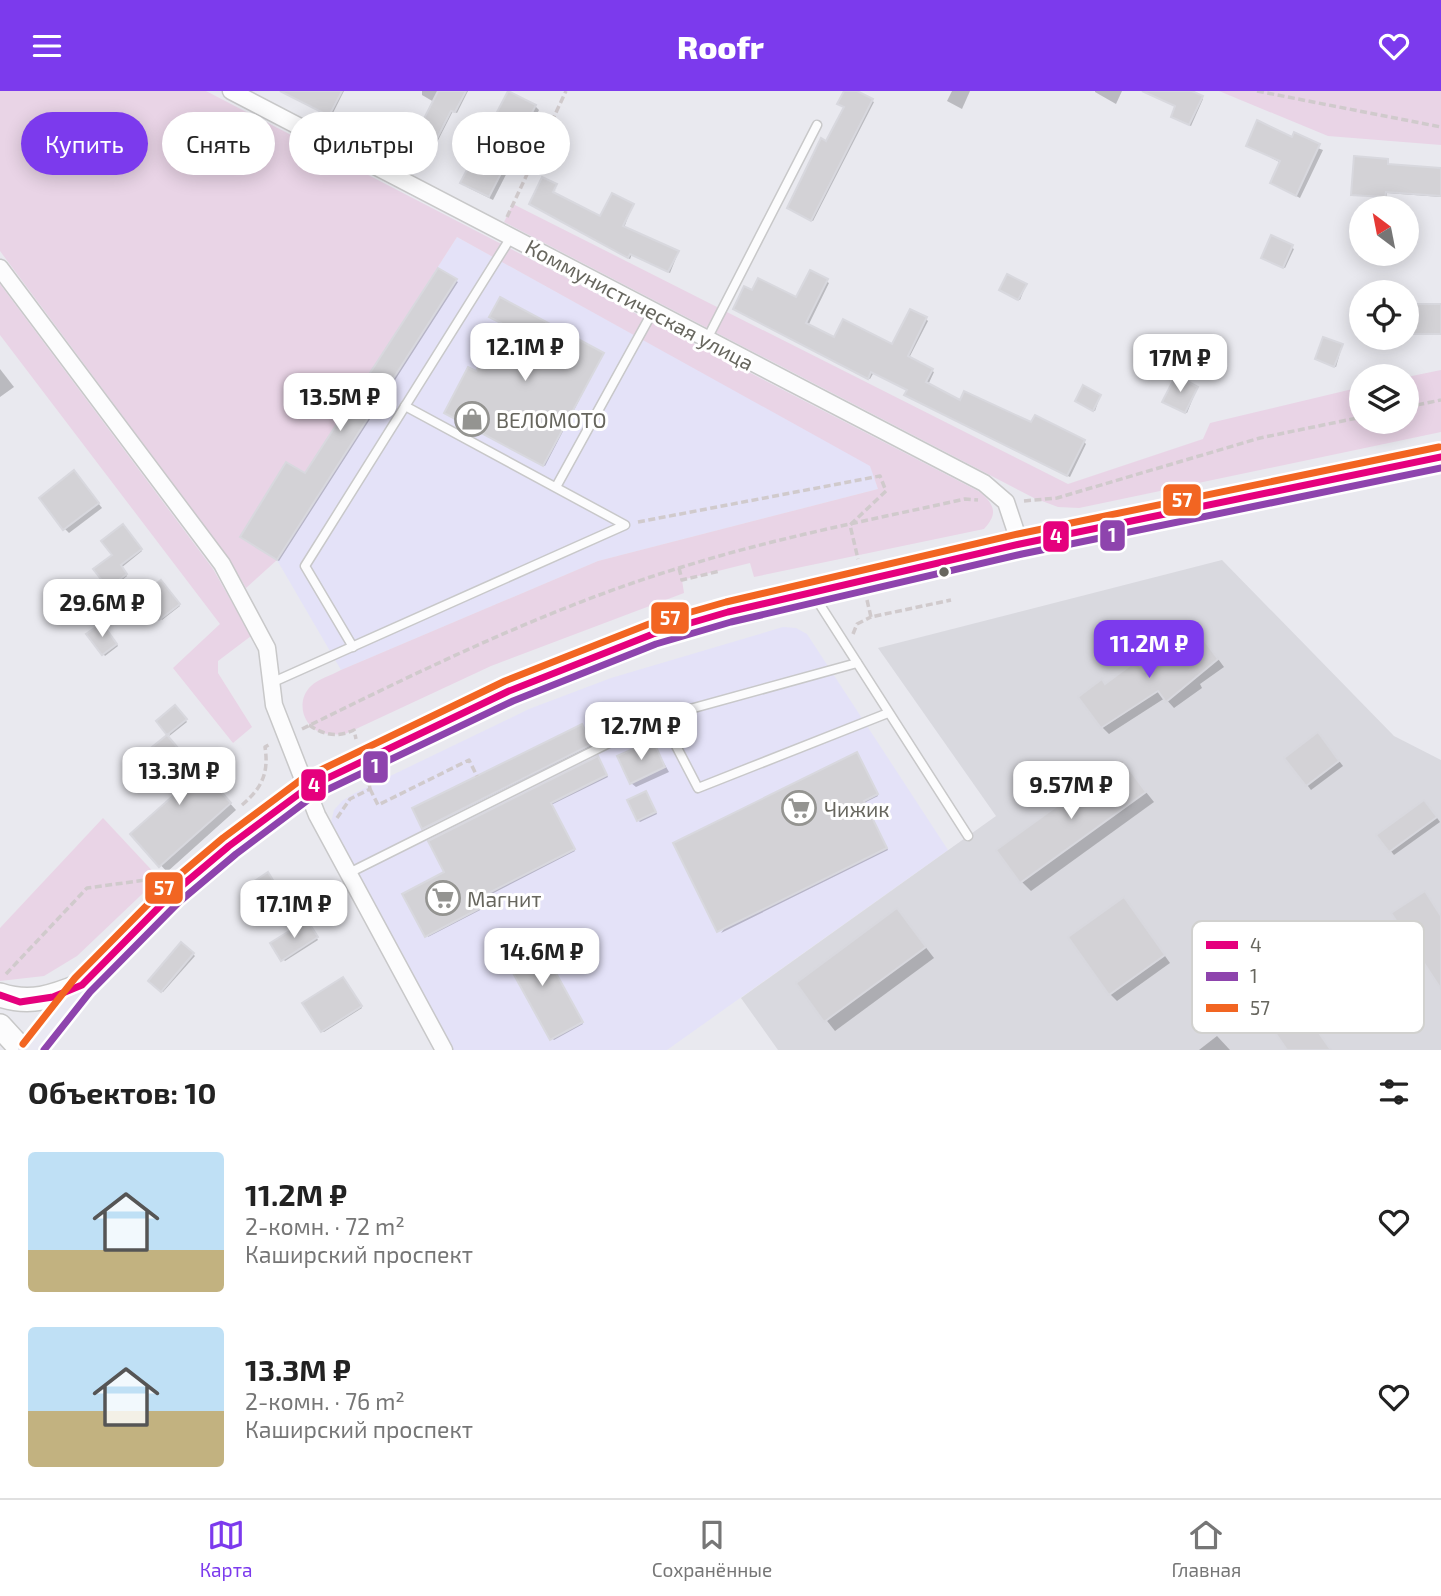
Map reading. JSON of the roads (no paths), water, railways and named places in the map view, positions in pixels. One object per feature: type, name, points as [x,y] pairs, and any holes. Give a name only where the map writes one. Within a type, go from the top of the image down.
[{"type":"main road","points":[[31,1050],[82,985],[172,894],[229,846],[307,788],[509,691],[653,634],[811,592],[1020,544],[1441,457]]},
{"type":"main road","points":[[0,995],[20,1002],[53,997],[82,985]]},
{"type":"main road","points":[[0,1026],[22,1050]]},
{"type":"street","name":"Коммунистическая улица","points":[[231,91],[984,483],[1006,502],[1020,544]]},
{"type":"street","points":[[0,268],[222,564],[267,647],[274,705],[307,788],[347,874],[444,1050]]},
{"type":"lane","points":[[707,339],[817,125]]},
{"type":"lane","points":[[353,647],[305,566],[405,406],[506,234]]},
{"type":"lane","points":[[556,487],[653,311]]},
{"type":"lane","points":[[271,684],[625,524],[405,406]]},
{"type":"lane","points":[[811,592],[968,836]]},
{"type":"lane","points":[[347,874],[661,716],[857,663]]},
{"type":"lane","points":[[661,716],[698,788],[888,713]]},
{"type":"place","name":"ВЕЛОМОТО","points":[[472,419]]},
{"type":"place","name":"Чижик","points":[[799,808]]},
{"type":"place","name":"Магнит","points":[[443,898]]}]
